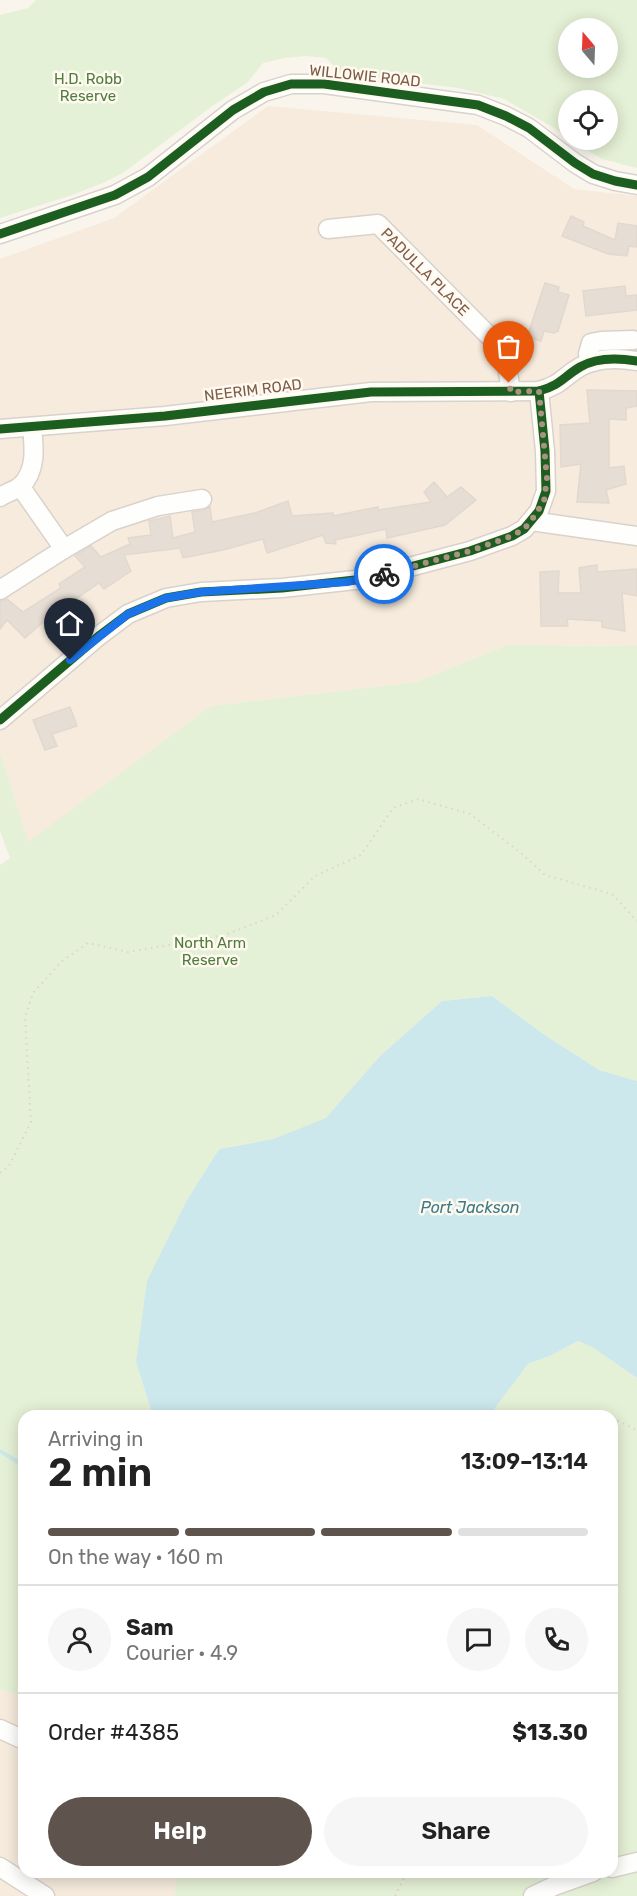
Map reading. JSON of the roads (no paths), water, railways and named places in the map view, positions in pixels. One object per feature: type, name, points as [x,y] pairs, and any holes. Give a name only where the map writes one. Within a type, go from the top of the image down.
[{"type":"street","name":"WILLOWIE ROAD","points":[[0,234],[116,195],[148,177],[233,110],[264,92],[291,84],[324,84],[478,105],[529,128],[593,174],[637,185]]},
{"type":"street","name":"PADULLA PLACE","points":[[328,229],[378,224],[505,352],[511,392]]},
{"type":"street","points":[[593,362],[588,354],[591,343],[633,340]]},
{"type":"street","points":[[0,720],[100,635],[128,614],[148,604],[166,598],[201,592],[282,588],[364,579],[470,551],[512,536],[524,529],[544,501],[547,479],[539,391],[554,387],[580,367],[593,362],[616,359],[637,361]]},
{"type":"street","name":"NEERIM ROAD","points":[[0,429],[165,416],[363,393],[539,391]]},
{"type":"street","points":[[0,496],[20,486],[30,471],[34,456],[32,427]]},
{"type":"street","points":[[20,486],[64,549]]},
{"type":"street","points":[[0,590],[112,521],[158,506],[202,499]]},
{"type":"street","points":[[531,521],[637,536]]},
{"type":"street","points":[[0,1729],[18,1737]]},
{"type":"street","points":[[618,1867],[637,1862]]},
{"type":"street","points":[[0,1868],[45,1896]]},
{"type":"street","points":[[533,1896],[576,1878]]},
{"type":"water","name":"Port Jackson","points":[[492,996],[542,1033],[599,1070],[637,1081],[637,1378],[592,1347],[578,1341],[552,1355],[528,1364],[494,1410],[151,1410],[136,1362],[147,1281],[186,1202],[219,1149],[273,1139],[326,1118],[381,1055],[442,1001]]},
{"type":"waterway","points":[[0,1451],[18,1462]]},
{"type":"park label","name":"H.D. Robb Reserve","points":[[88,88]]},
{"type":"park label","name":"North Arm Reserve","points":[[210,952]]}]
